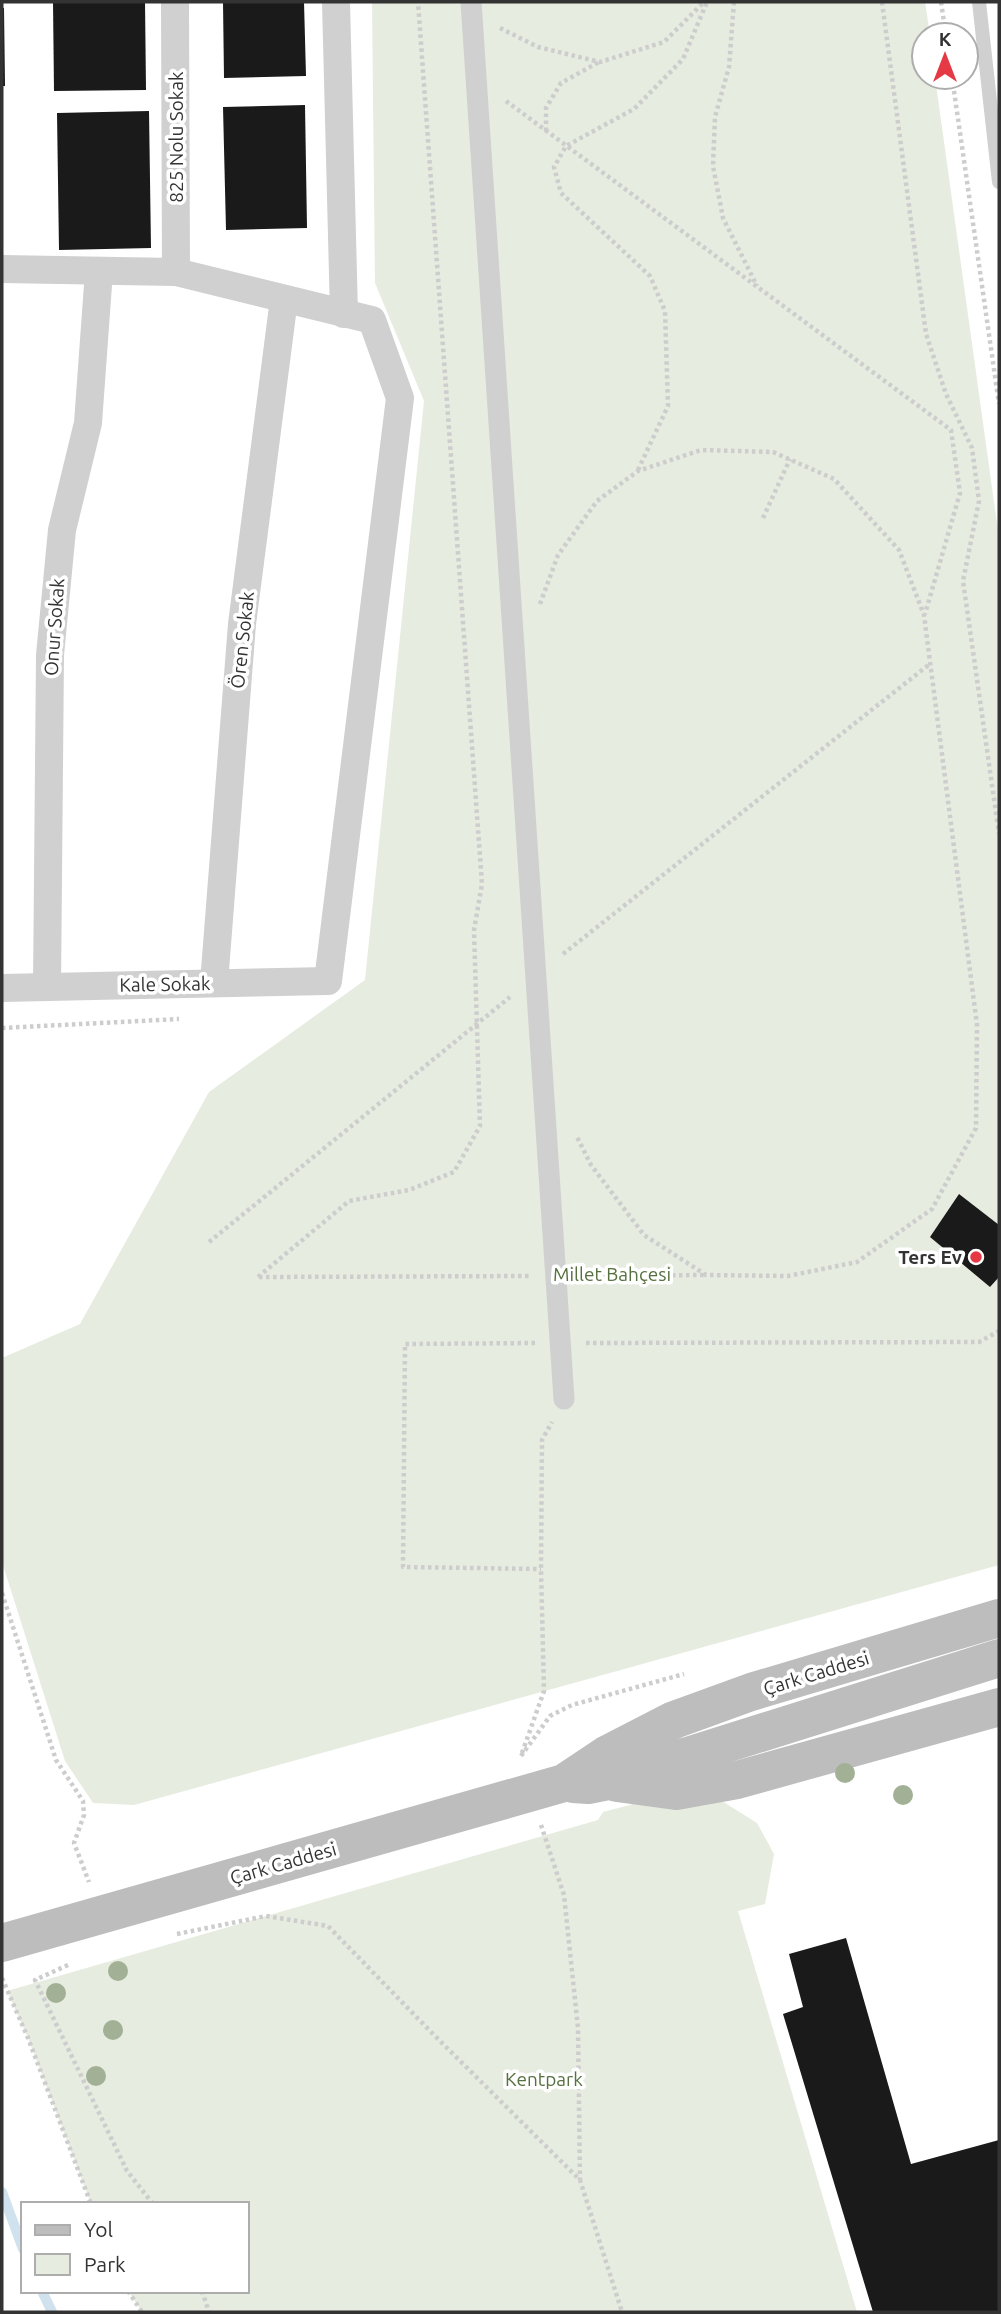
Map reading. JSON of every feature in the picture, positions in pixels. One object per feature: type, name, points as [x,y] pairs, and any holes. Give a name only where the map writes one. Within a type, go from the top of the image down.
[{"type":"main road","name":"Çark Caddesi","points":[[2,1944],[564,1783],[606,1755],[674,1720],[751,1692],[999,1618]]},
{"type":"main road","name":"Çark Caddesi","points":[[564,1783],[588,1785],[608,1781],[999,1658]]},
{"type":"main road","points":[[608,1781],[676,1791],[713,1784],[999,1707]]},
{"type":"street","name":"825 Nolu Sokak","points":[[175,2],[176,272]]},
{"type":"street","points":[[2,269],[176,272],[344,314],[336,2]]},
{"type":"street","points":[[471,7],[564,1399]]},
{"type":"street","name":"Onur Sokak","points":[[47,987],[50,655],[62,530],[88,423],[99,271]]},
{"type":"street","name":"Ören Sokak","points":[[214,983],[243,624],[284,299]]},
{"type":"street","name":"Kale Sokak","points":[[2,988],[328,981],[400,398],[372,320],[344,314]]},
{"type":"lane","points":[[979,2],[999,182]]},
{"type":"path","points":[[418,2],[482,884],[474,930],[480,1126],[454,1172],[409,1190],[349,1201],[258,1277],[789,1276],[857,1262],[932,1209],[976,1128],[976,1025],[925,615],[899,550],[834,479],[773,453],[701,450],[638,471],[597,501],[558,555],[539,606]]},
{"type":"path","points":[[546,131],[546,108],[561,83],[600,62],[664,42],[705,2]]},
{"type":"path","points":[[638,471],[668,406],[665,311],[650,276],[561,193],[554,167],[566,146],[634,108],[682,59],[705,2]]},
{"type":"path","points":[[734,2],[729,67],[715,117],[713,166],[723,218],[757,287]]},
{"type":"path","points":[[882,2],[926,334],[946,394],[972,448],[979,501],[963,581],[999,834]]},
{"type":"path","points":[[941,2],[944,21]]},
{"type":"path","points":[[471,7],[538,47],[600,62]]},
{"type":"path","points":[[476,79],[950,430],[960,493],[925,615]]},
{"type":"path","points":[[954,91],[999,404]]},
{"type":"path","points":[[763,518],[790,459]]},
{"type":"path","points":[[209,1242],[536,976],[930,663]]},
{"type":"path","points":[[2,1028],[192,1018]]},
{"type":"path","points":[[573,1129],[591,1165],[644,1235],[706,1275]]},
{"type":"path","points":[[541,1569],[403,1567],[405,1344],[979,1342],[999,1331]]},
{"type":"path","points":[[2,1593],[56,1760],[83,1801],[84,1815],[74,1843],[91,1888]]},
{"type":"path","points":[[520,1758],[550,1716],[572,1705],[692,1672]]},
{"type":"path","points":[[540,1823],[552,1819]]},
{"type":"path","points":[[197,1923],[171,1933],[266,1916],[328,1926],[580,2180],[622,2312]]},
{"type":"path","points":[[79,1960],[35,1980],[127,2171],[151,2202]]},
{"type":"path","points":[[2,1978],[28,2038],[90,2202]]},
{"type":"path","points":[[129,2293],[142,2312]]},
{"type":"path","points":[[203,2293],[209,2312]]},
{"type":"green space","name":"Millet Bahçesi","points":[[372,2],[925,2],[928,21],[910,21],[910,91],[937,91],[999,538],[999,1565],[134,1805],[93,1803],[65,1761],[2,1562],[2,1358],[80,1324],[209,1092],[365,980],[424,401],[375,283]]},
{"type":"green space","name":"Kentpark","points":[[664,1796],[714,1796],[757,1823],[774,1854],[765,1904],[738,1911],[857,2312],[142,2312],[129,2293],[248,2293],[248,2202],[90,2202],[28,2038],[7,1991],[598,1820],[603,1812]]},
{"type":"building","points":[[53,2],[145,2],[146,90],[54,91]]},
{"type":"building","points":[[223,2],[304,2],[306,76],[224,78]]},
{"type":"building","points":[[4,8],[5,86],[2,86]]},
{"type":"building","points":[[305,105],[307,228],[226,230],[223,107]]},
{"type":"building","points":[[149,111],[151,248],[59,250],[57,113]]},
{"type":"building","name":"Ters Ev","points":[[959,1194],[999,1225],[999,1277],[990,1287],[930,1237]]},
{"type":"building","points":[[846,1938],[911,2164],[999,2140],[999,2312],[873,2312],[783,2014],[803,2007],[789,1954]]},
{"type":"waterway","points":[[2,2192],[21,2244]]},
{"type":"waterway","points":[[43,2293],[52,2312]]},
{"type":"place","name":"Ters Ev","points":[[976,1257]]}]
